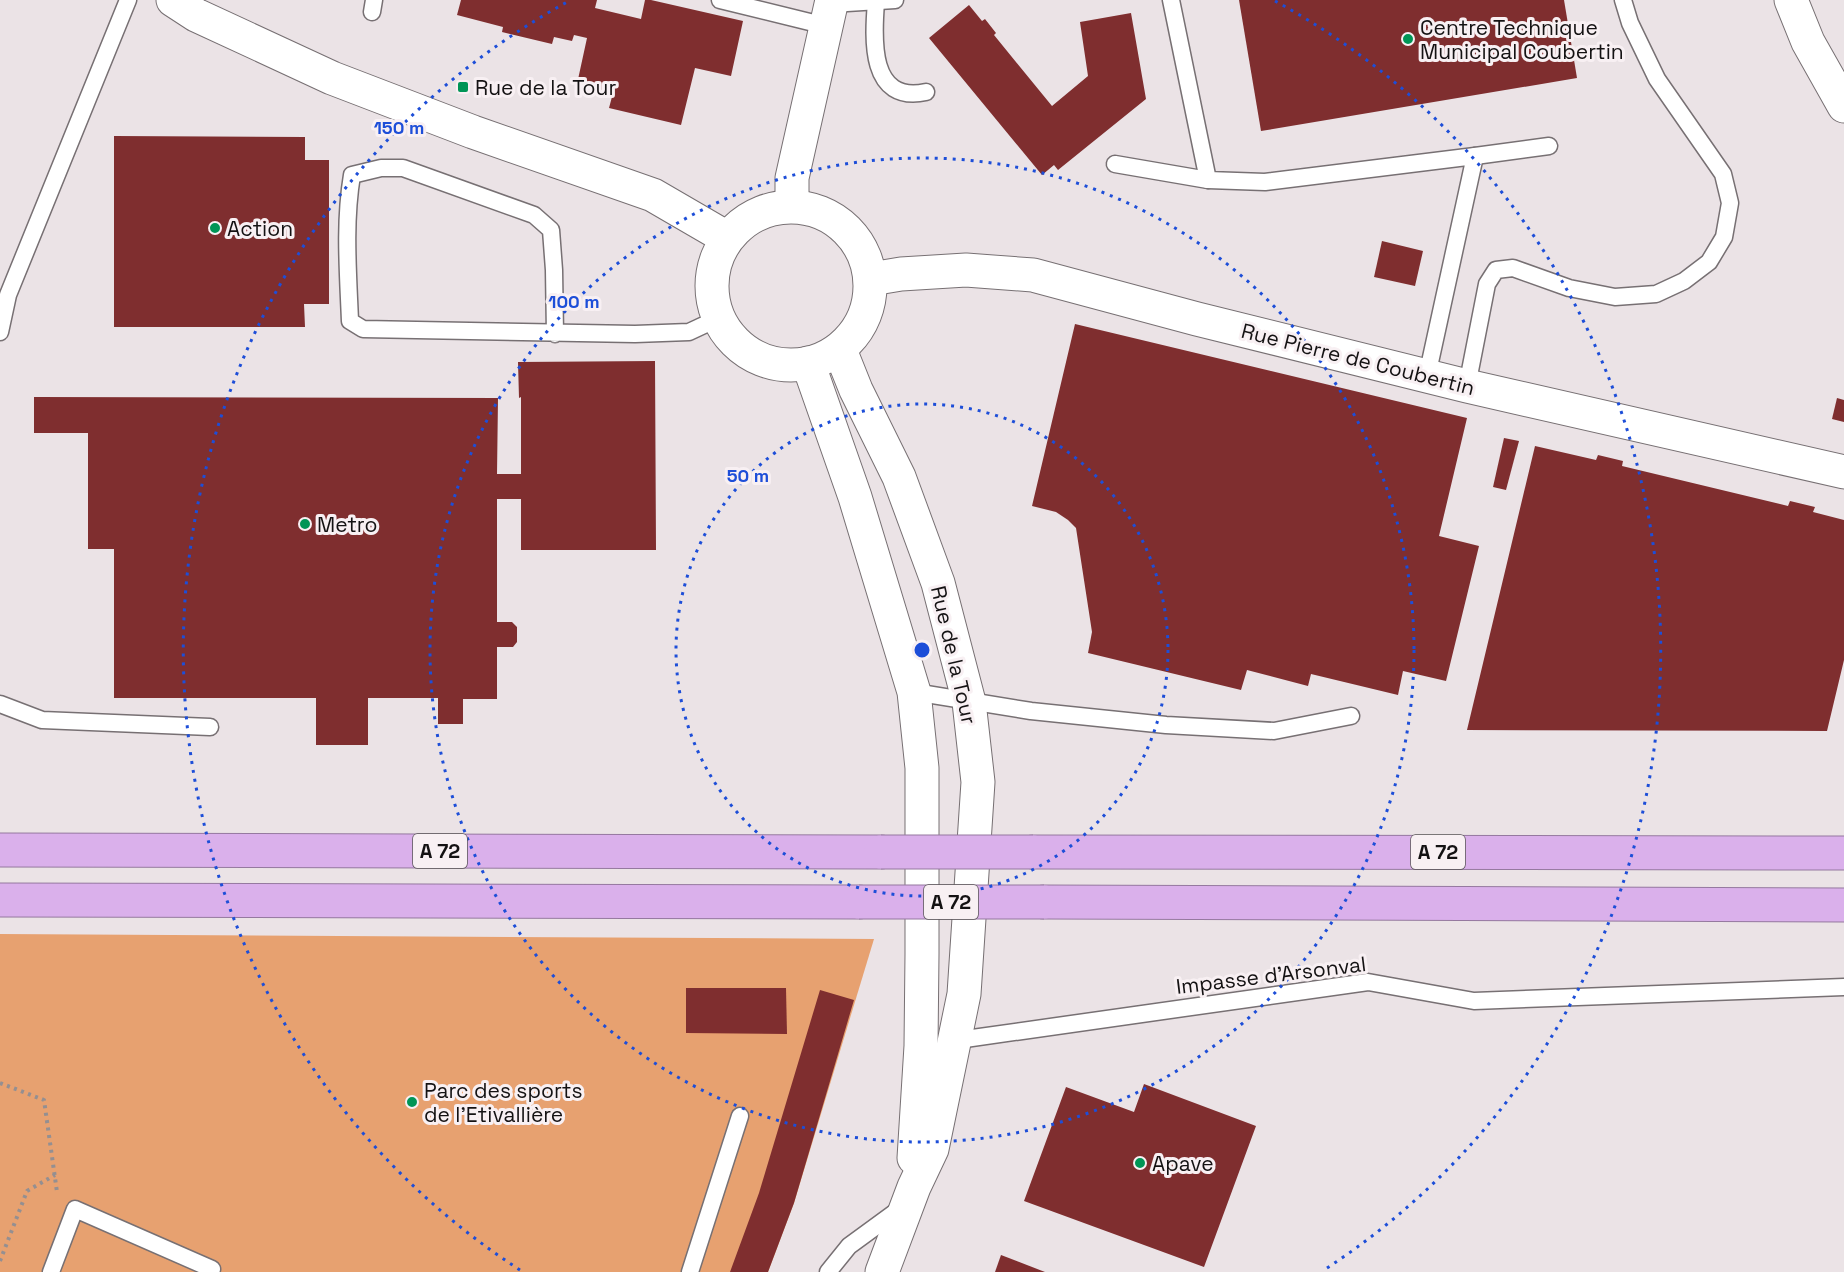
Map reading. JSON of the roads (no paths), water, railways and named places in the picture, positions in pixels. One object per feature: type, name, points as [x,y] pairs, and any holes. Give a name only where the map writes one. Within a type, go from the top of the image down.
[{"type":"highway","name":"A 72","points":[[0,850],[1844,853]]},
{"type":"highway","name":"A 72","points":[[0,900],[1844,905]]},
{"type":"street","points":[[173,0],[196,15],[332,78],[473,132],[653,195],[727,237]]},
{"type":"street","points":[[1791,0],[1808,42],[1844,106]]},
{"type":"street","points":[[792,206],[792,178],[830,10]]},
{"type":"street","points":[[792,206],[815,210],[836,220],[854,236],[865,257],[871,279],[869,304],[859,327],[840,350],[797,365],[773,363],[751,354],[732,339],[719,318],[712,298],[712,277],[717,256],[727,237],[746,220],[768,210],[792,206]]},
{"type":"street","name":"Rue Pierre de Coubertin","points":[[871,279],[901,274],[966,270],[1033,275],[1197,319],[1467,386],[1844,472]]},
{"type":"street","name":"Rue de la Tour","points":[[840,350],[856,390],[899,477],[938,583],[969,702],[978,782],[968,954],[964,994],[955,1040],[932,1149],[911,1195],[882,1272]]},
{"type":"street","name":"Rue de la Tour","points":[[808,363],[855,497],[914,692],[922,768],[921,1046],[911,1195]]},
{"type":"lane","points":[[0,332],[8,295],[128,0]]},
{"type":"lane","points":[[720,0],[830,10],[895,0]]},
{"type":"lane","points":[[1171,0],[1208,180]]},
{"type":"lane","points":[[1467,386],[1487,284],[1496,270],[1514,268],[1569,288],[1615,297],[1656,294],[1684,281],[1709,262],[1724,237],[1730,203],[1724,174],[1657,79],[1630,23],[1623,0]]},
{"type":"lane","points":[[876,2],[873,35],[880,73],[890,85],[910,95],[926,92]]},
{"type":"lane","points":[[1115,164],[1208,180],[1265,182],[1550,146]]},
{"type":"lane","points":[[1427,376],[1475,156]]},
{"type":"lane","points":[[555,334],[551,230],[534,215],[403,168],[381,168],[352,175],[348,196],[347,246],[350,321],[363,329],[555,334],[689,332],[719,318]]},
{"type":"lane","points":[[914,692],[1031,711],[1166,725],[1274,731],[1351,716]]},
{"type":"lane","points":[[0,704],[42,720],[210,727]]},
{"type":"lane","name":"Impasse d'Arsonval","points":[[921,1046],[1368,982],[1474,1001],[1844,987]]},
{"type":"lane","points":[[690,1272],[740,1116]]},
{"type":"lane","points":[[828,1272],[849,1246],[911,1195]]},
{"type":"lane","points":[[51,1272],[75,1209],[214,1271]]},
{"type":"place","name":"Centre Technique Municipal Coubertin","points":[[1408,39]]},
{"type":"place","name":"Rue de la Tour","points":[[463,87]]},
{"type":"place","name":"Action","points":[[215,228]]},
{"type":"place","name":"Metro","points":[[305,524]]},
{"type":"place","name":"Parc des sports de l'Etivallière","points":[[412,1102]]},
{"type":"place","name":"Apave","points":[[1140,1163]]}]
